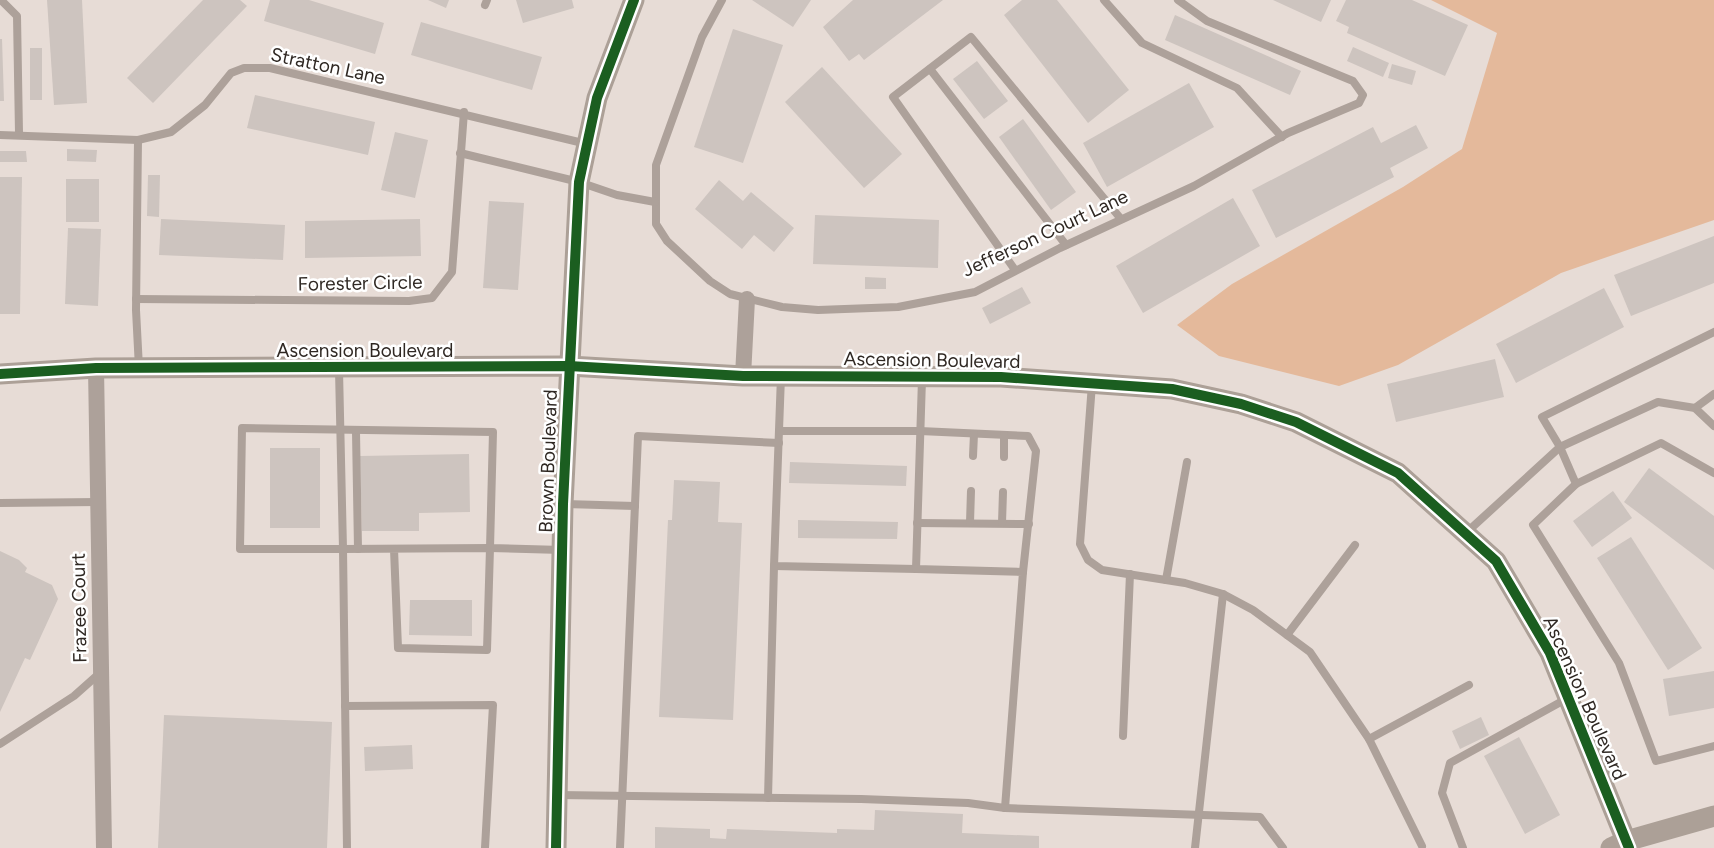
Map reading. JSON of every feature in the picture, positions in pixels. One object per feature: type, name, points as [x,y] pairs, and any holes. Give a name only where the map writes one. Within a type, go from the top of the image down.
[{"type":"street","name":"Brown Boulevard","points":[[556,848],[563,504],[579,182],[597,98],[634,0]]},
{"type":"street","points":[[743,376],[747,299]]},
{"type":"street","name":"Ascension Boulevard","points":[[0,374],[96,368],[569,366],[743,376],[1001,377],[1172,389],[1241,404],[1296,422],[1398,473],[1496,561],[1513,585],[1550,653],[1622,846]]},
{"type":"street","name":"Frazee Court","points":[[96,368],[104,848]]},
{"type":"street","points":[[1622,846],[1714,816]]},
{"type":"lane","points":[[1,0],[17,16],[19,133]]},
{"type":"lane","name":"Jefferson Court Lane","points":[[722,0],[702,37],[656,165],[656,223],[667,241],[710,281],[730,294],[782,307],[818,310],[898,307],[975,292],[1066,245],[1194,186],[1282,137],[1359,103],[1363,95],[1353,81],[1207,21],[1178,0]]},
{"type":"lane","points":[[1104,0],[1142,43],[1237,88],[1282,137]]},
{"type":"lane","points":[[1015,270],[893,97],[971,37],[1121,219]]},
{"type":"lane","name":"Stratton Lane","points":[[0,135],[19,133],[138,140],[171,132],[205,105],[225,78],[244,68],[270,68],[587,145]]},
{"type":"lane","points":[[930,69],[1066,245]]},
{"type":"lane","points":[[464,113],[460,153],[579,182],[617,195],[655,202]]},
{"type":"lane","points":[[138,140],[136,310],[139,369]]},
{"type":"lane","name":"Forester Circle","points":[[136,299],[409,301],[432,298],[452,272],[460,153]]},
{"type":"lane","points":[[1576,484],[1560,447],[1542,418],[1714,332]]},
{"type":"lane","points":[[339,368],[347,848]]},
{"type":"lane","points":[[768,798],[781,376]]},
{"type":"lane","points":[[916,569],[922,377]]},
{"type":"lane","points":[[1092,384],[1080,544],[1088,560],[1102,570],[1166,580],[1223,594],[1253,610],[1310,652],[1369,739],[1422,846]]},
{"type":"lane","points":[[1695,408],[1714,394]]},
{"type":"lane","points":[[1466,533],[1560,447],[1658,401],[1695,408],[1714,426]]},
{"type":"lane","points":[[394,549],[398,648],[487,650],[490,548],[493,432],[356,432],[242,428],[240,549],[490,548],[562,550]]},
{"type":"lane","points":[[779,430],[920,431],[1028,436],[1036,451],[1023,572],[1005,808]]},
{"type":"lane","points":[[356,432],[358,549]]},
{"type":"lane","points":[[973,456],[974,434]]},
{"type":"lane","points":[[1004,435],[1004,457]]},
{"type":"lane","points":[[620,848],[638,436],[779,443]]},
{"type":"lane","points":[[1714,474],[1661,443],[1576,484],[1533,525],[1619,663],[1656,761],[1714,746]]},
{"type":"lane","points":[[1166,580],[1187,462]]},
{"type":"lane","points":[[970,523],[971,491]]},
{"type":"lane","points":[[1002,523],[1003,492]]},
{"type":"lane","points":[[0,503],[98,502]]},
{"type":"lane","points":[[563,504],[635,506]]},
{"type":"lane","points":[[918,523],[1029,524]]},
{"type":"lane","points":[[1287,635],[1355,545]]},
{"type":"lane","points":[[774,566],[1023,572]]},
{"type":"lane","points":[[1123,736],[1130,574]]},
{"type":"lane","points":[[1195,848],[1223,594]]},
{"type":"lane","points":[[0,744],[74,695],[101,672]]},
{"type":"lane","points":[[1369,739],[1469,685]]},
{"type":"lane","points":[[1463,848],[1442,793],[1450,763],[1568,698]]},
{"type":"lane","points":[[345,706],[492,705],[485,848]]},
{"type":"lane","points":[[555,795],[968,803],[1005,808],[1260,817],[1283,848]]},
{"type":"shaded area","points":[[1431,0],[1714,0],[1714,220],[1561,273],[1398,365],[1339,386],[1219,356],[1177,325],[1232,284],[1403,187],[1462,149],[1497,33]]},
{"type":"building","points":[[47,0],[82,0],[87,103],[54,105]]},
{"type":"building","points":[[203,0],[240,0],[247,6],[153,103],[127,78]]},
{"type":"building","points":[[270,0],[309,0],[384,23],[375,54],[264,21]]},
{"type":"building","points":[[428,0],[449,0],[446,8]]},
{"type":"building","points":[[516,0],[572,0],[574,8],[523,23]]},
{"type":"building","points":[[752,0],[811,0],[793,27]]},
{"type":"building","points":[[853,0],[943,0],[864,60],[859,54],[849,61],[823,27]]},
{"type":"building","points":[[1022,0],[1057,0],[1129,90],[1088,123],[1004,15]]},
{"type":"building","points":[[1273,0],[1331,0],[1321,22]]},
{"type":"building","points":[[1346,0],[1412,0],[1468,25],[1445,76],[1347,33],[1349,27],[1336,21]]},
{"type":"building","points":[[1175,15],[1301,71],[1290,95],[1165,40]]},
{"type":"building","points":[[421,22],[542,57],[532,90],[411,55]]},
{"type":"building","points":[[733,29],[783,45],[743,163],[694,147]]},
{"type":"building","points":[[2,39],[4,101],[0,101]]},
{"type":"building","points":[[1353,47],[1389,63],[1383,77],[1347,61]]},
{"type":"building","points":[[30,48],[42,48],[42,100],[30,100]]},
{"type":"building","points":[[977,61],[1008,101],[984,119],[953,79]]},
{"type":"building","points":[[1392,64],[1416,71],[1412,85],[1388,78]]},
{"type":"building","points":[[822,67],[902,154],[864,188],[785,102]]},
{"type":"building","points":[[1189,83],[1214,127],[1107,187],[1083,143]]},
{"type":"building","points":[[255,95],[375,122],[368,155],[247,128]]},
{"type":"building","points":[[1023,119],[1076,192],[1051,210],[999,137]]},
{"type":"building","points":[[1416,125],[1428,148],[1390,168],[1394,177],[1276,238],[1252,190],[1373,127],[1381,143]]},
{"type":"building","points":[[395,132],[428,140],[415,198],[381,190]]},
{"type":"building","points":[[67,149],[97,150],[96,162],[67,161]]},
{"type":"building","points":[[0,151],[26,151],[27,162],[0,162]]},
{"type":"building","points":[[148,175],[160,175],[159,217],[147,216]]},
{"type":"building","points":[[0,177],[22,177],[20,314],[0,314]]},
{"type":"building","points":[[66,179],[99,179],[99,222],[66,222]]},
{"type":"building","points":[[719,180],[743,201],[751,192],[794,228],[774,252],[754,235],[742,249],[695,209]]},
{"type":"building","points":[[1233,198],[1260,246],[1143,313],[1116,266]]},
{"type":"building","points":[[489,201],[524,203],[518,290],[483,288]]},
{"type":"building","points":[[815,215],[939,220],[938,268],[813,264]]},
{"type":"building","points":[[161,219],[285,225],[283,260],[159,255]]},
{"type":"building","points":[[420,219],[421,256],[305,258],[305,221]]},
{"type":"building","points":[[68,228],[101,229],[98,306],[65,304]]},
{"type":"building","points":[[1714,236],[1714,283],[1631,316],[1614,275]]},
{"type":"building","points":[[865,277],[886,278],[886,289],[865,289]]},
{"type":"building","points":[[1022,287],[1031,303],[990,324],[982,308]]},
{"type":"building","points":[[1604,288],[1624,327],[1516,383],[1496,344]]},
{"type":"building","points":[[1495,359],[1504,397],[1396,422],[1387,384]]},
{"type":"building","points":[[270,448],[320,448],[320,528],[270,528]]},
{"type":"building","points":[[469,454],[470,512],[419,513],[419,531],[362,531],[360,456]]},
{"type":"building","points":[[790,462],[907,466],[906,486],[789,483]]},
{"type":"building","points":[[1649,468],[1714,516],[1714,570],[1624,502]]},
{"type":"building","points":[[674,480],[720,482],[718,522],[742,523],[733,720],[659,717],[668,520],[672,520]]},
{"type":"building","points":[[1613,491],[1632,518],[1592,547],[1573,521]]},
{"type":"building","points":[[798,520],[898,522],[897,539],[798,538]]},
{"type":"building","points":[[1631,537],[1702,648],[1668,670],[1597,558]]},
{"type":"building","points":[[0,551],[19,560],[27,568],[25,572],[52,585],[58,599],[30,660],[25,658],[0,712]]},
{"type":"building","points":[[410,600],[472,600],[472,636],[409,635]]},
{"type":"building","points":[[1714,671],[1714,708],[1669,716],[1663,679]]},
{"type":"building","points":[[164,715],[332,722],[327,848],[158,848]]},
{"type":"building","points":[[1481,717],[1489,735],[1460,749],[1452,731]]},
{"type":"building","points":[[1519,737],[1560,815],[1525,834],[1484,756]]},
{"type":"building","points":[[412,745],[413,769],[365,771],[364,747]]},
{"type":"building","points":[[875,810],[963,814],[962,833],[1039,836],[1039,848],[655,848],[655,827],[710,829],[710,838],[726,839],[727,829],[837,833],[837,829],[874,830]]},
{"type":"cycle path","points":[[556,848],[563,504],[579,182],[597,98],[634,0]]},
{"type":"cycle path","points":[[0,374],[96,368],[569,366],[743,376],[1001,377],[1172,389],[1241,404],[1296,422],[1398,473],[1496,561],[1550,653],[1629,848]]}]
